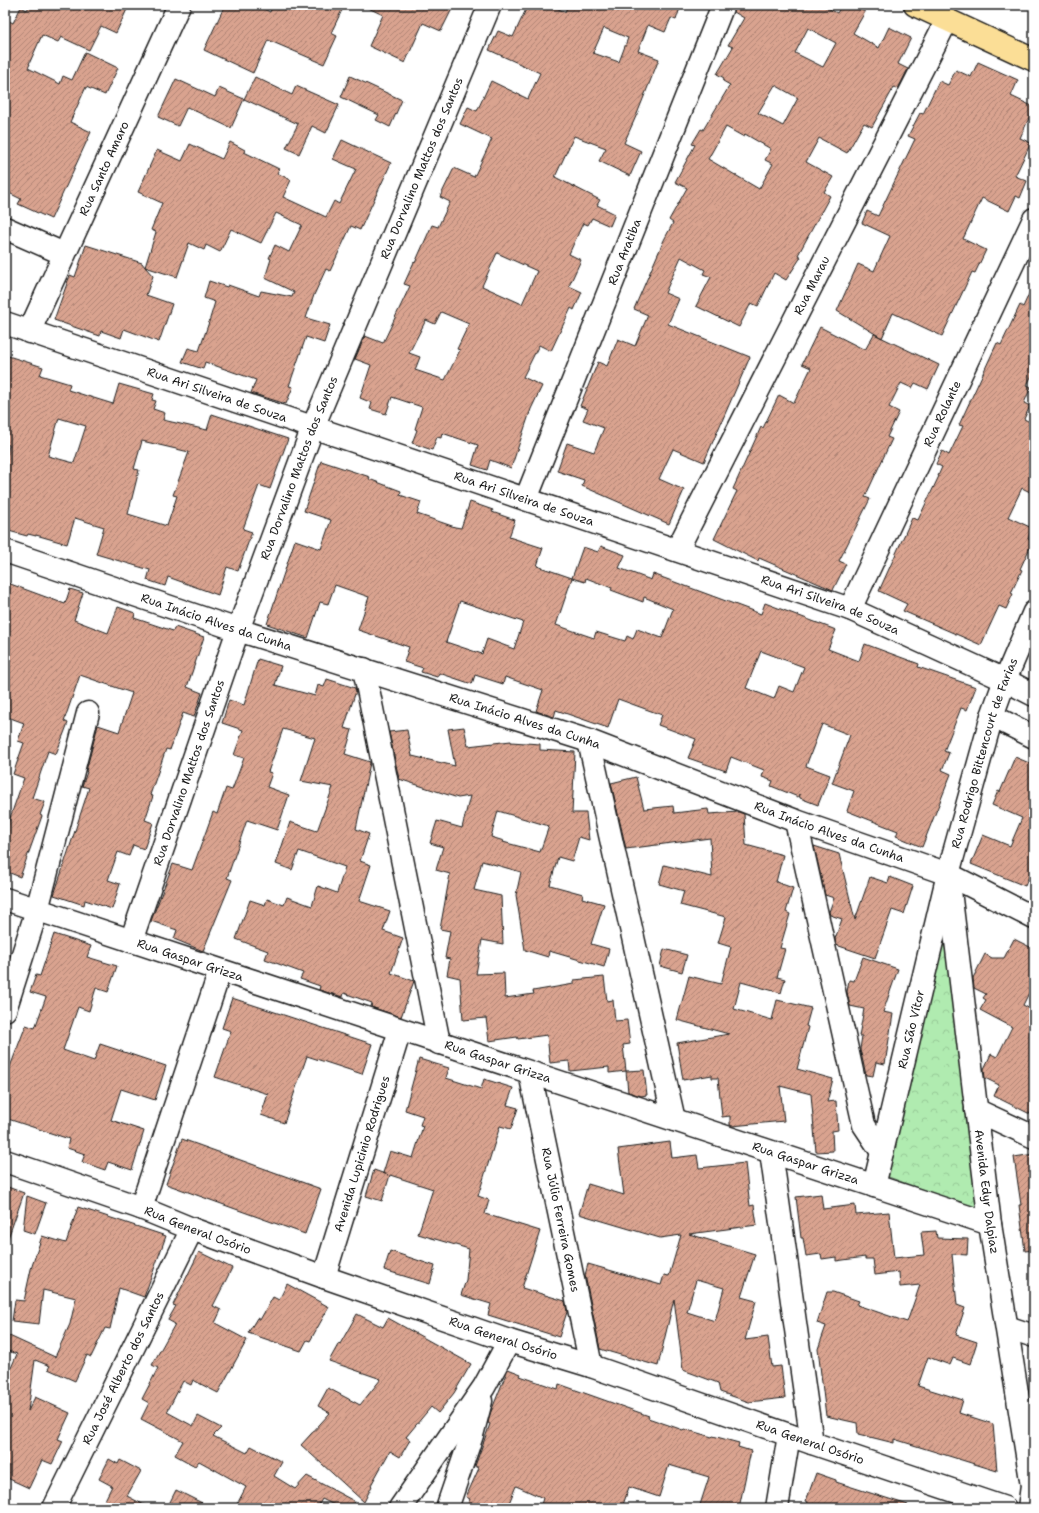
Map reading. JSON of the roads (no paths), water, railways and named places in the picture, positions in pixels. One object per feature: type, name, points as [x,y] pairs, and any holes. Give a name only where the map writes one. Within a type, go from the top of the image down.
[{"type":"main road","points":[[915,5],[1034,60]]},
{"type":"street","name":"Rua Santo Amaro","points":[[29,332],[180,5]]},
{"type":"street","name":"Rua Dorvalino Mattos dos Santos","points":[[131,941],[238,630],[313,427],[490,5]]},
{"type":"street","name":"Rua Aratiba","points":[[526,499],[724,5]]},
{"type":"street","name":"Rua Marau","points":[[677,550],[947,20]]},
{"type":"street","name":"Rua Rolante","points":[[850,609],[1034,220]]},
{"type":"street","points":[[5,228],[64,254]]},
{"type":"street","name":"Rua Ari Silveira de Souza","points":[[5,323],[850,609],[1005,680],[1034,695]]},
{"type":"street","name":"Rua Inácio Alves da Cunha","points":[[5,551],[238,630],[589,741],[796,821],[948,874],[1034,918]]},
{"type":"street","name":"Rua Rodrigo Bittencourt de Farias","points":[[948,874],[992,716],[1005,680],[1034,612]]},
{"type":"street","points":[[364,669],[439,1043]]},
{"type":"street","points":[[5,1010],[37,910],[88,713]]},
{"type":"street","points":[[992,716],[1034,737]]},
{"type":"street","points":[[589,741],[674,1120]]},
{"type":"street","points":[[796,821],[864,1125],[882,1152]]},
{"type":"street","name":"Avenida Edyr Dalpiaz","points":[[948,874],[990,1224],[1032,1486],[1029,1508]]},
{"type":"street","name":"Rua São Vítor","points":[[874,1186],[948,874]]},
{"type":"street","name":"Rua Gaspar Grizza","points":[[5,899],[990,1224]]},
{"type":"street","points":[[141,1208],[220,971]]},
{"type":"street","name":"Avenida Lupicinio Rodrigues","points":[[324,1277],[400,1030]]},
{"type":"street","name":"Rua Júlio Ferreira Gomes","points":[[530,1073],[591,1366]]},
{"type":"street","points":[[976,1110],[1034,1137]]},
{"type":"street","points":[[771,1152],[812,1443]]},
{"type":"street","name":"Rua General Osório","points":[[5,1161],[141,1208],[192,1229],[324,1277],[509,1341],[591,1366],[1005,1508]]},
{"type":"street","name":"Rua José Alberto dos Santos","points":[[54,1508],[192,1229]]},
{"type":"street","points":[[1007,1327],[1034,1336]]},
{"type":"street","points":[[400,1508],[484,1387],[509,1341]]},
{"type":"street","points":[[447,1508],[472,1435],[484,1387]]},
{"type":"street","points":[[777,1508],[789,1435]]}]
